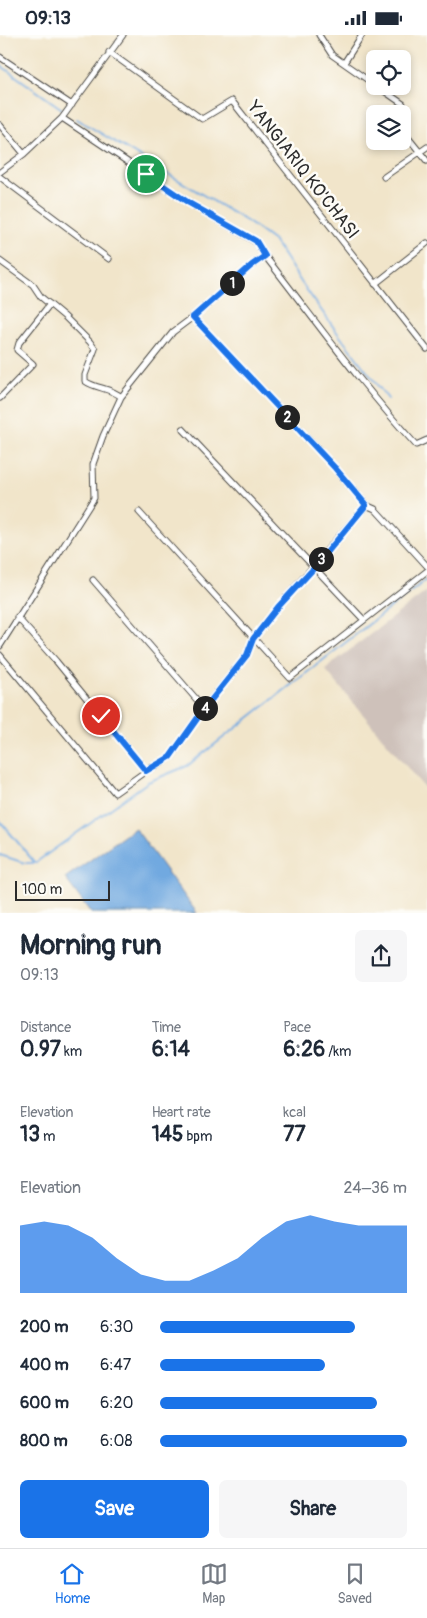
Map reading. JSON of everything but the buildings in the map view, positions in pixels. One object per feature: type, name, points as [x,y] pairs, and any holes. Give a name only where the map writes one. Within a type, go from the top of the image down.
[{"type":"street","points":[[0,172],[24,154],[62,118],[122,35]]},
{"type":"street","points":[[319,35],[332,55],[366,79]]},
{"type":"street","points":[[344,63],[362,35]]},
{"type":"street","name":"YANGIARIQ KO'CHASI","points":[[109,52],[202,119],[232,101],[427,349]]},
{"type":"street","points":[[0,57],[72,105]]},
{"type":"street","points":[[390,95],[403,105]]},
{"type":"street","points":[[62,118],[189,203],[256,241],[265,256],[400,427],[416,445],[427,440]]},
{"type":"street","points":[[0,125],[24,154]]},
{"type":"street","points":[[411,141],[427,161]]},
{"type":"street","points":[[384,177],[427,147]]},
{"type":"street","points":[[0,177],[109,259]]},
{"type":"street","points":[[375,284],[427,243]]},
{"type":"street","points":[[0,646],[94,499],[92,464],[102,436],[121,397],[173,332],[265,256]]},
{"type":"street","points":[[0,261],[33,285],[41,297],[90,342],[95,349],[85,381],[92,386],[119,394],[121,397]]},
{"type":"street","points":[[0,398],[33,364],[17,350],[18,343],[50,304]]},
{"type":"street","points":[[193,317],[335,468],[366,505],[375,509],[427,566]]},
{"type":"street","points":[[183,429],[364,620]]},
{"type":"street","points":[[0,655],[115,793],[170,757],[204,709],[247,655],[253,639],[278,607],[315,567],[366,505]]},
{"type":"street","points":[[140,511],[290,678],[427,571]]},
{"type":"street","points":[[93,580],[204,709]]},
{"type":"street","points":[[17,617],[56,661],[146,771]]},
{"type":"shaded area","points":[[427,591],[427,791],[325,669]]},
{"type":"water","points":[[135,828],[197,913],[91,913],[65,878]]},
{"type":"waterway","points":[[0,65],[62,109]]},
{"type":"waterway","points":[[77,119],[248,222],[275,242],[339,335],[388,399]]},
{"type":"waterway","points":[[0,821],[35,863],[148,782],[187,766],[427,579]]},
{"type":"waterway","points":[[0,855],[25,863],[35,863]]},
{"type":"route","points":[[101,716],[146,771],[170,757],[204,709],[247,655],[253,639],[278,607],[315,567],[366,505],[335,468],[193,317],[252,265],[265,256],[256,241],[189,203],[146,174]]}]
